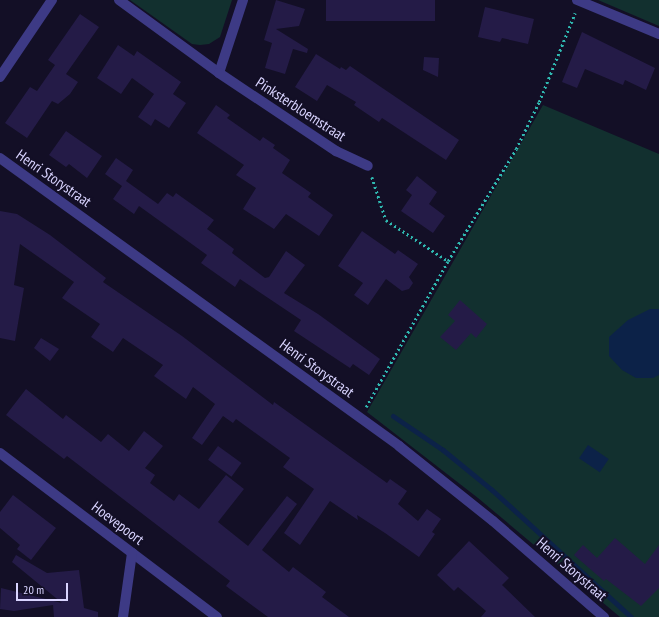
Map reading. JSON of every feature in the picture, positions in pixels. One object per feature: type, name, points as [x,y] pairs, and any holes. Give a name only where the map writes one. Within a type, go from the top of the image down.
[{"type":"street","points":[[0,77],[52,0]]},
{"type":"street","name":"Pinksterbloemstraat","points":[[119,0],[219,73],[336,151],[368,166]]},
{"type":"street","points":[[219,73],[243,0]]},
{"type":"street","points":[[579,1],[659,34]]},
{"type":"street","name":"Henri Storystraat","points":[[0,158],[360,418],[493,521],[604,617]]},
{"type":"street","name":"Hoevepoort","points":[[0,453],[217,617]]},
{"type":"street","points":[[122,617],[132,553]]},
{"type":"path","points":[[360,418],[448,261],[516,149],[539,102],[579,1]]},
{"type":"path","points":[[368,166],[386,220],[448,261]]},
{"type":"green space","points":[[130,0],[232,0],[220,37],[209,44],[200,45],[192,44]]},
{"type":"green space","points":[[598,0],[659,0],[659,26]]},
{"type":"green space","points":[[543,105],[659,154],[659,617],[620,617],[478,498],[367,412]]},
{"type":"water","points":[[650,309],[659,309],[659,375],[653,378],[636,378],[622,370],[609,356],[609,337],[628,320]]},
{"type":"water","points":[[588,445],[609,459],[600,472],[579,458]]},
{"type":"building","points":[[276,0],[305,9],[299,26],[276,29],[308,49],[307,53],[293,49],[285,74],[265,68],[272,43],[264,40]]},
{"type":"building","points":[[326,0],[435,0],[435,21],[326,21]]},
{"type":"building","points":[[485,7],[534,19],[528,44],[502,38],[500,42],[478,37]]},
{"type":"building","points":[[80,14],[99,27],[66,74],[78,82],[70,94],[58,104],[52,101],[27,138],[5,123],[30,87],[37,91],[55,65],[48,60]]},
{"type":"building","points":[[582,32],[655,68],[646,90],[625,80],[623,85],[585,69],[577,88],[562,82]]},
{"type":"building","points":[[118,45],[134,56],[137,51],[181,82],[173,94],[186,103],[169,128],[155,119],[151,126],[138,117],[154,94],[132,78],[121,94],[97,78]]},
{"type":"building","points":[[316,54],[340,69],[341,67],[346,70],[350,66],[459,140],[446,160],[382,118],[379,122],[354,105],[356,102],[327,85],[317,101],[295,87]]},
{"type":"building","points":[[424,57],[439,58],[438,77],[423,70]]},
{"type":"building","points":[[216,105],[230,115],[227,118],[260,141],[263,137],[275,145],[273,148],[290,160],[282,173],[311,193],[308,197],[333,215],[319,236],[286,214],[274,229],[243,209],[256,188],[236,175],[244,165],[197,133]]},
{"type":"building","points":[[66,131],[102,156],[87,178],[69,164],[66,167],[49,155]]},
{"type":"building","points":[[116,158],[133,170],[126,181],[158,204],[167,193],[173,197],[176,193],[214,220],[207,229],[234,249],[232,253],[265,278],[269,277],[286,251],[305,265],[284,293],[318,314],[380,359],[369,375],[353,364],[350,368],[294,331],[301,320],[240,279],[235,287],[201,263],[207,255],[139,206],[134,214],[113,199],[122,186],[105,174]]},
{"type":"building","points":[[417,176],[437,192],[429,204],[445,216],[433,233],[401,211],[412,195],[406,190]]},
{"type":"building","points":[[0,211],[17,214],[50,235],[106,278],[103,282],[182,336],[273,405],[274,402],[387,483],[390,479],[407,491],[398,504],[418,521],[427,509],[441,519],[432,532],[435,534],[419,557],[357,515],[358,520],[330,501],[300,545],[284,533],[314,489],[283,467],[290,458],[236,419],[233,423],[223,416],[202,445],[192,438],[215,404],[193,387],[186,399],[154,376],[163,365],[123,338],[113,352],[91,337],[100,324],[62,298],[74,282],[20,244],[14,285],[24,288],[15,341],[0,338]]},
{"type":"building","points":[[362,231],[395,254],[398,250],[418,264],[409,277],[413,283],[409,289],[402,291],[386,279],[368,305],[354,295],[363,283],[338,266]]},
{"type":"building","points":[[460,300],[487,324],[476,338],[471,333],[456,350],[440,337],[455,321],[448,315]]},
{"type":"building","points":[[41,338],[59,349],[50,361],[34,348]]},
{"type":"building","points":[[26,389],[63,419],[66,415],[101,442],[108,434],[129,451],[144,431],[163,446],[145,468],[155,475],[150,483],[174,501],[179,494],[199,509],[226,475],[244,489],[218,522],[248,546],[287,496],[297,504],[262,550],[289,572],[293,567],[326,592],[322,597],[349,617],[268,617],[226,586],[230,581],[67,456],[64,459],[6,415]]},
{"type":"building","points":[[218,446],[241,463],[231,477],[208,460]]},
{"type":"building","points":[[13,495],[56,528],[31,560],[17,549],[20,545],[0,528],[0,512]]},
{"type":"building","points":[[615,538],[645,564],[659,545],[659,588],[641,606],[606,579],[604,581],[574,555],[583,545],[597,558]]},
{"type":"building","points":[[469,541],[509,578],[502,585],[535,617],[481,617],[486,611],[458,587],[454,591],[437,575]]},
{"type":"building","points":[[16,555],[47,573],[79,570],[84,608],[98,612],[98,617],[54,617],[53,605],[14,611],[0,609],[1,588],[62,603],[12,562]]},
{"type":"waterway","points":[[393,416],[443,450],[492,490],[631,617]]}]
